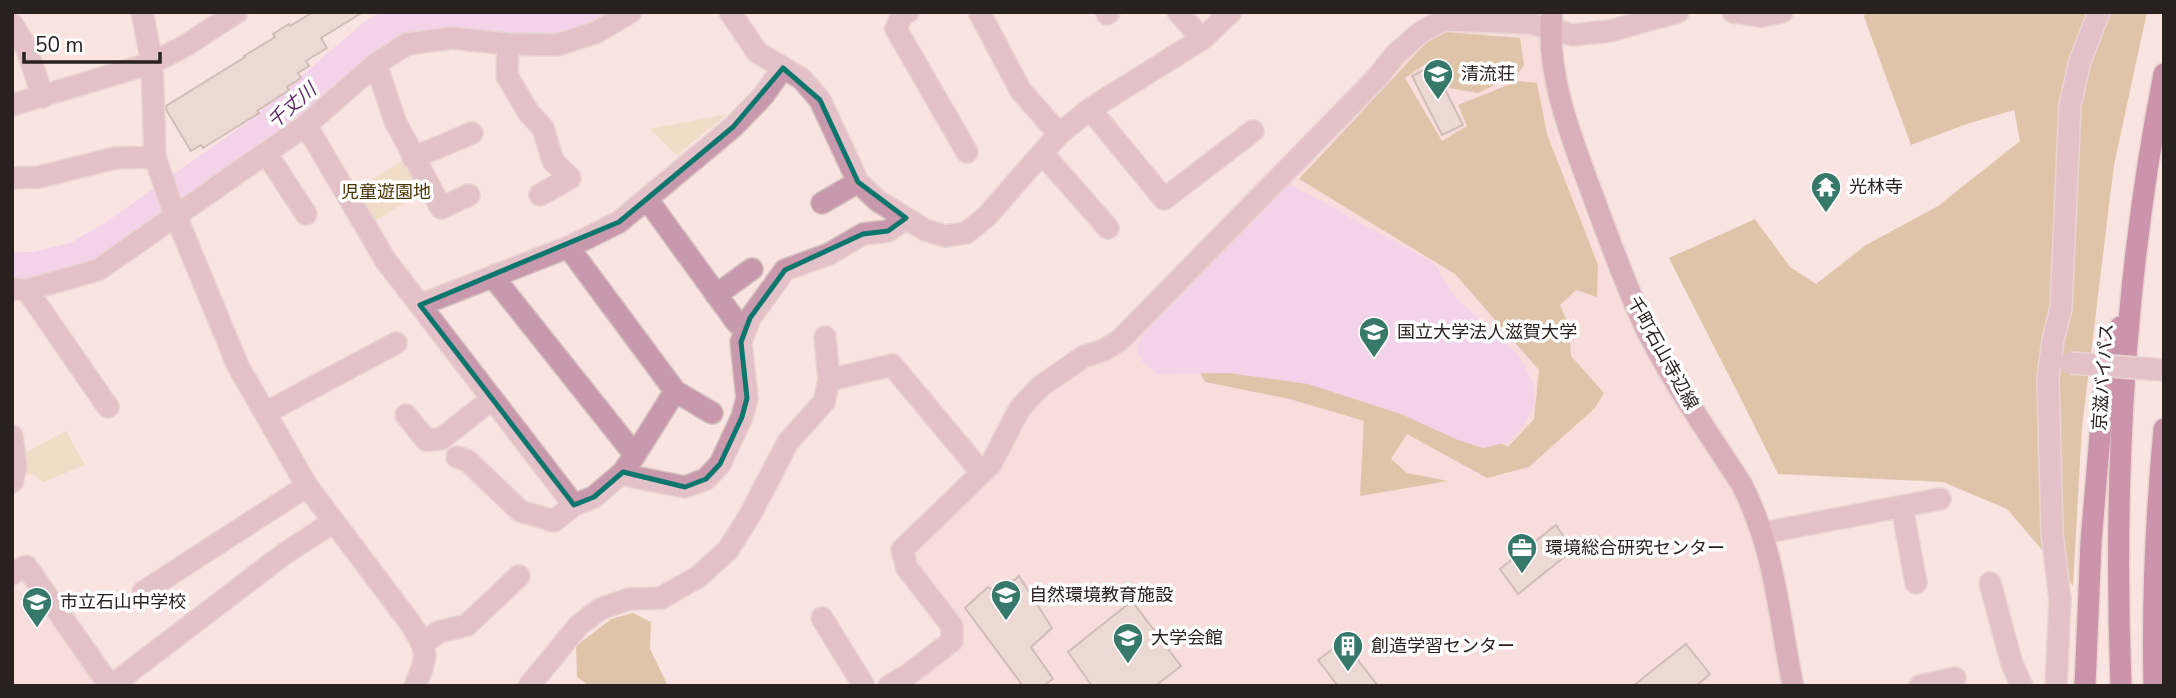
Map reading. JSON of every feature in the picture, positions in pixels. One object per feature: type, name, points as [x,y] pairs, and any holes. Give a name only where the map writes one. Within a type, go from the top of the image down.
[{"type":"highway","name":"京滋バイパス","points":[[2121,686],[2119,512],[2122,418],[2132,291],[2164,74]]},
{"type":"highway","points":[[2085,686],[2091,542],[2105,376],[2132,291]]},
{"type":"highway","points":[[2154,686],[2158,491],[2164,429]]},
{"type":"main road","name":"千町石山寺辺線","points":[[1551,20],[1552,59],[1560,101],[1625,283],[1649,334],[1742,485],[1763,533],[1772,562],[1793,686]]},
{"type":"street","points":[[142,12],[152,63],[155,157],[170,201],[239,366],[265,413],[307,485],[423,643],[426,659],[415,686]]},
{"type":"street","points":[[12,105],[152,63],[185,46],[237,12]]},
{"type":"street","points":[[108,407],[20,289],[98,270],[170,201],[267,153],[306,125],[376,64],[407,44],[452,38],[508,44],[557,45],[597,32],[631,12]]},
{"type":"street","points":[[730,12],[757,52],[802,79],[820,100],[858,182],[877,201],[925,230],[945,236],[967,233],[986,217],[1059,134],[1090,110],[1202,39],[1231,12]]},
{"type":"street","points":[[908,12],[902,15],[896,29],[967,152]]},
{"type":"street","points":[[979,12],[1021,91],[1059,134]]},
{"type":"street","points":[[1178,12],[1202,39]]},
{"type":"street","points":[[890,686],[952,641],[952,626],[908,568],[902,550],[991,464],[1020,408],[1041,386],[1083,358],[1120,340],[1374,81],[1396,54],[1420,33],[1442,20],[1531,23],[1551,20],[1572,36],[1610,31],[1678,12]]},
{"type":"street","points":[[1733,12],[1760,16],[1782,12]]},
{"type":"street","points":[[2056,686],[2060,600],[2051,508],[2049,446],[2060,362],[2070,105],[2080,61],[2099,12]]},
{"type":"street","points":[[12,24],[26,47],[43,97]]},
{"type":"street","points":[[508,44],[507,76],[529,113],[543,128],[553,161],[570,178],[540,195]]},
{"type":"street","points":[[376,64],[395,121],[440,208],[469,195]]},
{"type":"street","points":[[420,305],[570,246],[619,222],[733,127],[763,96],[783,68]]},
{"type":"street","points":[[1090,110],[1164,199],[1253,131]]},
{"type":"street","points":[[306,125],[386,261],[574,505]]},
{"type":"street","points":[[413,158],[472,133]]},
{"type":"street","points":[[267,153],[306,214]]},
{"type":"street","points":[[1042,153],[1108,228]]},
{"type":"street","points":[[12,178],[39,177],[115,158],[155,157]]},
{"type":"street","points":[[822,202],[858,182]]},
{"type":"street","points":[[647,199],[737,323]]},
{"type":"street","points":[[495,275],[498,283],[629,463],[634,477],[685,487],[706,480],[720,464],[742,417],[747,398],[741,342],[750,318],[785,270],[829,254],[863,234],[888,231],[906,218]]},
{"type":"street","points":[[570,246],[675,391],[712,413]]},
{"type":"street","points":[[716,295],[752,269]]},
{"type":"street","points":[[529,686],[579,625],[600,608],[629,599],[661,598],[698,577],[728,550],[750,515],[788,442],[824,402],[829,380],[825,337]]},
{"type":"street","points":[[265,413],[396,343]]},
{"type":"street","points":[[2060,362],[2164,370]]},
{"type":"street","points":[[829,380],[892,365],[982,473]]},
{"type":"street","points":[[457,457],[468,461],[520,511],[554,522],[574,505],[594,497],[629,463],[675,391]]},
{"type":"street","points":[[406,415],[426,440],[441,439],[492,398]]},
{"type":"street","points":[[12,436],[16,467],[12,482]]},
{"type":"street","points":[[143,592],[307,485]]},
{"type":"street","points":[[1763,533],[1940,499]]},
{"type":"street","points":[[1902,508],[1916,583]]},
{"type":"street","points":[[12,574],[26,566],[111,686],[284,554],[333,522]]},
{"type":"street","points":[[423,643],[439,632],[467,625],[519,576]]},
{"type":"street","points":[[1990,583],[2012,664],[2022,686]]},
{"type":"street","points":[[822,618],[864,686]]},
{"type":"street","points":[[1920,686],[1955,678]]},
{"type":"highlighted area","points":[[783,68],[820,100],[858,182],[906,218],[888,231],[863,234],[785,270],[750,318],[741,342],[747,398],[742,417],[720,464],[706,479],[685,487],[623,472],[594,497],[574,505],[420,305],[619,222],[733,127]]},
{"type":"shaded area","points":[[1865,12],[2147,12],[2114,165],[2082,427],[2073,586],[2007,509],[1943,482],[1778,474],[1669,258],[1755,219],[1790,267],[1816,284],[1866,245],[1938,206],[2020,141],[2014,110],[1911,145],[1864,17]]},
{"type":"shaded area","name":"国立大学法人滋賀大学","points":[[1444,26],[1541,33],[1555,132],[1607,274],[1663,382],[1732,490],[1755,540],[1782,686],[904,686],[958,643],[914,565],[911,551],[1024,413],[1086,364],[1400,60]]},
{"type":"shaded area","points":[[1446,32],[1520,38],[1524,65],[1518,74],[1478,93],[1449,88],[1433,59],[1405,78],[1442,141],[1467,126],[1458,105],[1518,81],[1537,83],[1547,134],[1598,265],[1597,297],[1576,290],[1560,305],[1569,326],[1571,356],[1604,393],[1595,408],[1529,467],[1487,478],[1407,434],[1391,459],[1407,473],[1448,481],[1360,496],[1364,421],[1290,399],[1205,382],[1194,363],[1301,371],[1451,416],[1508,447],[1534,419],[1539,370],[1455,274],[1299,179],[1426,43]]},
{"type":"shaded area","points":[[1288,183],[1435,264],[1454,296],[1519,355],[1532,381],[1535,403],[1524,425],[1508,442],[1483,448],[1458,440],[1401,414],[1308,384],[1229,373],[1156,374],[1142,361],[1137,351],[1143,332]]},
{"type":"shaded area","name":"市立石山中学校","points":[[13,584],[35,608],[57,617],[103,686],[12,686]]},
{"type":"shaded area","points":[[633,613],[651,622],[650,649],[668,686],[589,686],[577,677],[576,646],[611,619]]},
{"type":"green space","points":[[727,114],[677,155],[650,129]]},
{"type":"green space","name":"児童遊園地","points":[[405,159],[423,191],[373,222],[354,191]]},
{"type":"green space","points":[[66,431],[85,465],[43,482],[32,474],[24,475],[26,452]]},
{"type":"building","points":[[313,12],[363,12],[321,38],[327,48],[306,61],[309,66],[298,73],[301,78],[287,87],[289,90],[257,111],[259,113],[203,148],[201,145],[191,151],[166,106],[275,37],[273,34]]},
{"type":"building","points":[[1433,65],[1463,125],[1442,135],[1412,76]]},
{"type":"building","points":[[1556,525],[1573,550],[1518,594],[1500,569]]},
{"type":"building","name":"自然環境教育施設","points":[[1019,576],[1052,628],[1031,647],[1053,679],[1042,686],[1023,686],[965,608],[988,587],[998,594]]},
{"type":"building","name":"大学会館","points":[[1132,601],[1181,666],[1155,686],[1092,686],[1068,652]]},
{"type":"building","name":"創造学習センター","points":[[1343,641],[1378,686],[1338,686],[1318,660]]},
{"type":"building","points":[[1686,644],[1710,674],[1696,686],[1633,686]]},
{"type":"waterway","name":"千丈川","points":[[12,269],[38,268],[77,258],[115,236],[262,132],[374,35],[407,17],[421,15],[527,21],[589,12]]},
{"type":"place","name":"清流荘","points":[[1438,101]]},
{"type":"place","name":"光林寺","points":[[1826,214]]},
{"type":"place","name":"国立大学法人滋賀大学","points":[[1374,359]]},
{"type":"place","name":"環境総合研究センター","points":[[1522,575]]},
{"type":"place","name":"自然環境教育施設","points":[[1006,622]]},
{"type":"place","name":"市立石山中学校","points":[[37,629]]},
{"type":"place","name":"大学会館","points":[[1128,665]]},
{"type":"place","name":"創造学習センター","points":[[1348,673]]}]
